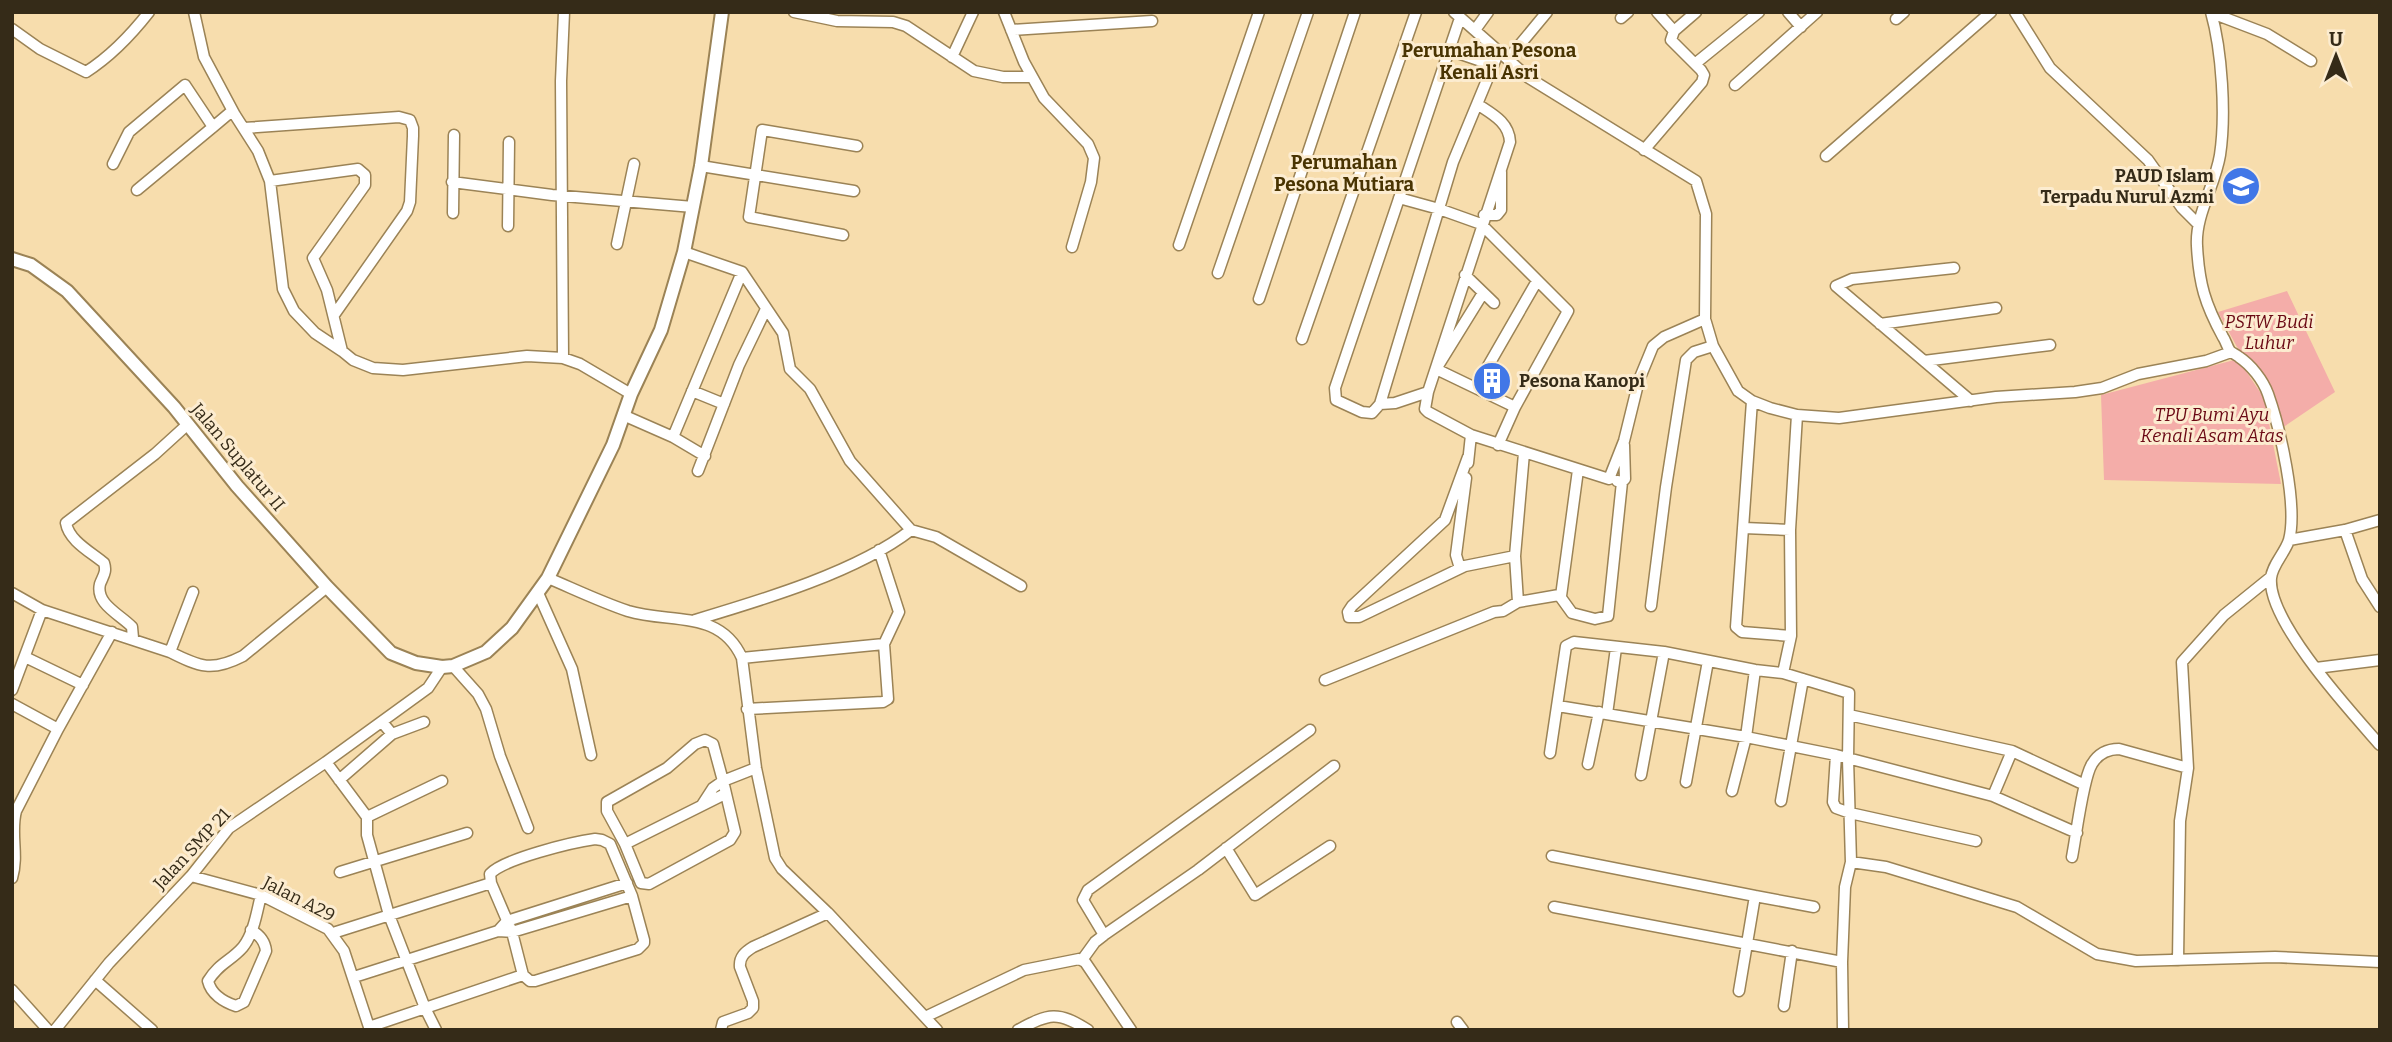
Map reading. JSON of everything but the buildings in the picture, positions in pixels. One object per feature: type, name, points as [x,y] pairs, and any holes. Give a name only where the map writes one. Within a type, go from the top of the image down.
[{"type":"street","points":[[12,29],[40,49],[86,72],[100,64],[129,37],[149,12]]},
{"type":"street","points":[[194,12],[204,57],[232,111],[258,151],[270,181],[272,217],[283,289],[294,311],[315,333],[353,360],[373,368],[404,370],[527,356],[563,358],[580,364],[631,394]]},
{"type":"street","points":[[563,358],[561,81],[564,12]]},
{"type":"street","points":[[528,828],[500,756],[486,709],[478,694],[447,666],[486,652],[512,628],[548,578],[613,445],[631,394],[661,330],[684,252],[711,104],[722,12]]},
{"type":"street","points":[[794,12],[837,21],[893,22],[917,33],[974,71],[1003,77],[1032,77]]},
{"type":"street","points":[[952,57],[973,12]]},
{"type":"street","points":[[1004,12],[1044,98],[1087,144],[1094,158],[1091,182],[1072,247]]},
{"type":"street","points":[[1099,12],[1100,24]]},
{"type":"street","points":[[1179,245],[1259,12]]},
{"type":"street","points":[[1218,273],[1308,12]]},
{"type":"street","points":[[1302,339],[1416,12]]},
{"type":"street","points":[[1475,30],[1488,12]]},
{"type":"street","points":[[1508,59],[1547,12]]},
{"type":"street","points":[[1657,12],[1674,31]]},
{"type":"street","points":[[1644,150],[1702,82],[1704,75],[1696,63],[1671,40],[1674,31],[1696,12]]},
{"type":"street","points":[[1696,63],[1759,12]]},
{"type":"street","points":[[1788,12],[1801,27]]},
{"type":"street","points":[[1735,85],[1817,12]]},
{"type":"street","points":[[1826,156],[1991,12]]},
{"type":"street","points":[[2015,12],[2050,68],[2148,160],[2182,208],[2198,224]]},
{"type":"street","points":[[1259,299],[1354,13]]},
{"type":"street","points":[[2178,960],[2180,821],[2188,768],[2182,662],[2224,615],[2271,578],[2289,540],[2290,494],[2269,397],[2263,382],[2241,358],[2231,352],[2210,314],[2203,292],[2197,243],[2198,224],[2220,156],[2219,56],[2212,13]]},
{"type":"street","points":[[2212,13],[2267,34],[2311,61]]},
{"type":"street","points":[[1499,51],[1453,162],[1380,404],[1377,410],[1367,414],[1336,400],[1334,395],[1450,50],[1457,15],[1475,30],[1499,51],[1529,78],[1696,181],[1706,214],[1705,319],[1713,346],[1738,391],[1752,401],[1797,415],[1839,418],[2102,388],[2138,374],[2206,361],[2231,352]]},
{"type":"street","points":[[1011,30],[1152,21]]},
{"type":"street","points":[[1450,50],[1493,65]]},
{"type":"street","points":[[113,164],[129,132],[185,85],[213,127]]},
{"type":"street","points":[[1399,198],[1483,220],[1497,215],[1501,210],[1500,168],[1510,142],[1510,132],[1500,119],[1477,104]]},
{"type":"street","points":[[138,190],[232,111]]},
{"type":"street","points":[[244,128],[399,117],[410,120],[413,136],[410,202],[407,211],[334,315]]},
{"type":"street","points":[[843,235],[749,217],[762,130],[857,146]]},
{"type":"street","points":[[453,213],[454,135]]},
{"type":"street","points":[[508,226],[509,142]]},
{"type":"street","points":[[617,244],[634,164]]},
{"type":"street","points":[[701,166],[854,191]]},
{"type":"street","points":[[270,181],[358,169],[363,172],[365,185],[313,258],[327,290],[342,351]]},
{"type":"street","points":[[452,179],[552,189],[562,194],[693,207]]},
{"type":"street","points":[[1483,220],[1428,391],[1425,409],[1471,435],[1622,482]]},
{"type":"street","points":[[1483,220],[1568,314],[1498,445]]},
{"type":"street","points":[[684,252],[742,272],[783,333],[790,369],[810,389],[850,461],[911,530],[936,537],[1021,586]]},
{"type":"street","name":"Jalan Suplatur II","points":[[12,260],[31,265],[67,290],[121,347],[188,424],[237,486],[327,587],[391,653],[416,663],[447,666]]},
{"type":"street","points":[[1954,268],[1852,279],[1836,286],[1971,401]]},
{"type":"street","points":[[673,437],[742,272]]},
{"type":"street","points":[[1465,275],[1494,303]]},
{"type":"street","points":[[1476,387],[1537,281]]},
{"type":"street","points":[[1436,369],[1483,293]]},
{"type":"street","points":[[1880,324],[1996,307]]},
{"type":"street","points":[[698,471],[739,365],[766,309]]},
{"type":"street","points":[[1609,479],[1624,441],[1639,380],[1653,346],[1664,337],[1705,319]]},
{"type":"street","points":[[1924,361],[2050,345]]},
{"type":"street","points":[[1651,606],[1686,360],[1694,352],[1713,346]]},
{"type":"street","points":[[1436,369],[1516,407]]},
{"type":"street","points":[[692,391],[724,404]]},
{"type":"street","points":[[1380,404],[1395,403],[1428,391]]},
{"type":"street","points":[[1752,401],[1736,627],[1742,632],[1791,636]]},
{"type":"street","points":[[624,415],[673,437],[705,456]]},
{"type":"street","points":[[1783,673],[1791,636],[1790,530],[1797,415]]},
{"type":"street","points":[[133,638],[132,627],[104,602],[100,595],[100,584],[106,571],[104,563],[84,548],[68,530],[66,523],[155,454],[188,424]]},
{"type":"street","points":[[1465,566],[1459,565],[1456,555],[1471,435]]},
{"type":"street","points":[[1578,470],[1562,596],[1573,613],[1595,620],[1608,615],[1622,482],[1625,479],[1624,441]]},
{"type":"street","points":[[1518,602],[1515,556],[1524,453]]},
{"type":"street","points":[[1468,457],[1445,520],[1352,606],[1348,612],[1349,617],[1359,617],[1465,566],[1515,556]]},
{"type":"street","points":[[2289,540],[2345,530],[2380,520]]},
{"type":"street","points":[[1744,528],[1790,530]]},
{"type":"street","points":[[695,620],[783,592],[879,550],[911,530]]},
{"type":"street","points":[[2345,530],[2362,579],[2380,607]]},
{"type":"street","points":[[747,709],[887,701],[889,696],[884,645],[898,612],[879,550]]},
{"type":"street","points":[[548,578],[629,611],[695,620],[717,628],[736,645],[742,658],[756,768],[775,858],[782,869],[828,913],[937,1030]]},
{"type":"street","points":[[2271,578],[2282,618],[2316,668],[2380,745]]},
{"type":"street","points":[[12,593],[42,610],[133,638],[199,666],[216,666],[243,656],[327,587]]},
{"type":"street","points":[[170,652],[193,592]]},
{"type":"street","points":[[538,593],[572,669],[591,755]]},
{"type":"street","points":[[1325,680],[1493,612],[1503,611],[1518,602],[1562,596]]},
{"type":"street","points":[[12,690],[42,610]]},
{"type":"street","points":[[12,878],[16,866],[13,821],[16,811],[112,632]]},
{"type":"street","points":[[1550,754],[1566,646],[1569,643],[1664,652],[1783,673],[1849,693],[1851,862],[1845,887],[1843,1030]]},
{"type":"street","points":[[742,658],[884,645]]},
{"type":"street","points":[[1588,764],[1603,713],[1616,648]]},
{"type":"street","points":[[1641,775],[1664,652]]},
{"type":"street","points":[[25,657],[83,685]]},
{"type":"street","points":[[2316,668],[2380,660]]},
{"type":"street","points":[[1686,782],[1708,661]]},
{"type":"street","name":"Jalan SMP 21","points":[[55,1030],[146,921],[191,876],[229,828],[428,688],[447,666]]},
{"type":"street","points":[[1732,791],[1746,737],[1755,670]]},
{"type":"street","points":[[1781,801],[1803,680]]},
{"type":"street","points":[[12,704],[58,729]]},
{"type":"street","points":[[1558,706],[1746,737],[1836,755],[1993,796],[2077,833]]},
{"type":"street","points":[[1849,715],[2012,751],[2085,785]]},
{"type":"street","points":[[382,722],[392,734]]},
{"type":"street","points":[[339,780],[392,734],[424,722]]},
{"type":"street","points":[[1104,935],[1083,900],[1087,890],[1310,730]]},
{"type":"street","points":[[705,740],[713,744],[723,781],[734,836],[730,841],[649,884],[641,883],[625,844],[607,811],[607,802],[667,768],[695,744],[705,740]]},
{"type":"street","points":[[2072,858],[2091,765],[2108,749],[2119,749],[2188,768]]},
{"type":"street","points":[[1993,796],[2012,751]]},
{"type":"street","points":[[1836,755],[1834,806],[1850,814],[1976,841]]},
{"type":"street","points":[[326,762],[367,817],[367,835],[389,915],[436,1030]]},
{"type":"street","points":[[1082,960],[1095,942],[1104,935],[1226,848],[1334,766]]},
{"type":"street","points":[[702,806],[713,788],[723,781],[756,768]]},
{"type":"street","points":[[367,817],[442,781]]},
{"type":"street","points":[[625,844],[725,794]]},
{"type":"street","points":[[340,872],[467,833]]},
{"type":"street","points":[[595,839],[610,844],[632,896],[643,940],[642,946],[536,981],[526,979],[508,921],[491,883],[490,874],[497,868],[545,851],[595,839]]},
{"type":"street","points":[[1226,848],[1255,895],[1330,846]]},
{"type":"street","points":[[1552,856],[1814,907]]},
{"type":"street","points":[[1851,862],[1886,867],[2017,907],[2097,954],[2136,961],[2275,957],[2380,962]]},
{"type":"street","name":"Jalan A29","points":[[191,876],[261,895],[314,920],[333,933],[344,951],[370,1028]]},
{"type":"street","points":[[333,933],[491,883]]},
{"type":"street","points":[[498,931],[508,921],[626,883]]},
{"type":"street","points":[[251,930],[259,935],[266,951],[244,1002],[236,1006],[216,995],[209,987],[208,981],[215,968],[243,946],[251,930],[261,895]]},
{"type":"street","points":[[1740,991],[1755,895]]},
{"type":"street","points":[[354,977],[498,931],[512,932],[632,896]]},
{"type":"street","points":[[1554,907],[1842,962]]},
{"type":"street","points":[[721,1030],[723,1022],[748,1013],[753,1007],[740,967],[739,961],[744,954],[753,947],[828,913]]},
{"type":"street","points":[[1784,1006],[1792,951]]},
{"type":"street","points":[[925,1017],[1024,970],[1075,959],[1082,960],[1131,1030]]},
{"type":"street","points":[[370,1028],[523,975]]},
{"type":"street","points":[[95,980],[152,1030]]},
{"type":"street","points":[[12,990],[48,1030]]},
{"type":"street","points":[[1018,1030],[1039,1020],[1059,1016],[1067,1017],[1088,1030]]},
{"type":"green space","name":"PSTW Budi Luhur","points":[[2287,291],[2335,392],[2282,428],[2268,380],[2237,347],[2218,312]]},
{"type":"green space","name":"TPU Bumi Ayu Kenali Asam Atas","points":[[2238,359],[2264,398],[2281,484],[2104,480],[2101,395]]},
{"type":"place","name":"PAUD Islam Terpadu Nurul Azmi","points":[[2241,186]]},
{"type":"place","name":"Pesona Kanopi","points":[[1492,381]]},
{"type":"district","name":"Perumahan Pesona Kenali Asri","points":[[1489,61]]},
{"type":"district","name":"Perumahan Pesona Mutiara","points":[[1344,173]]}]
